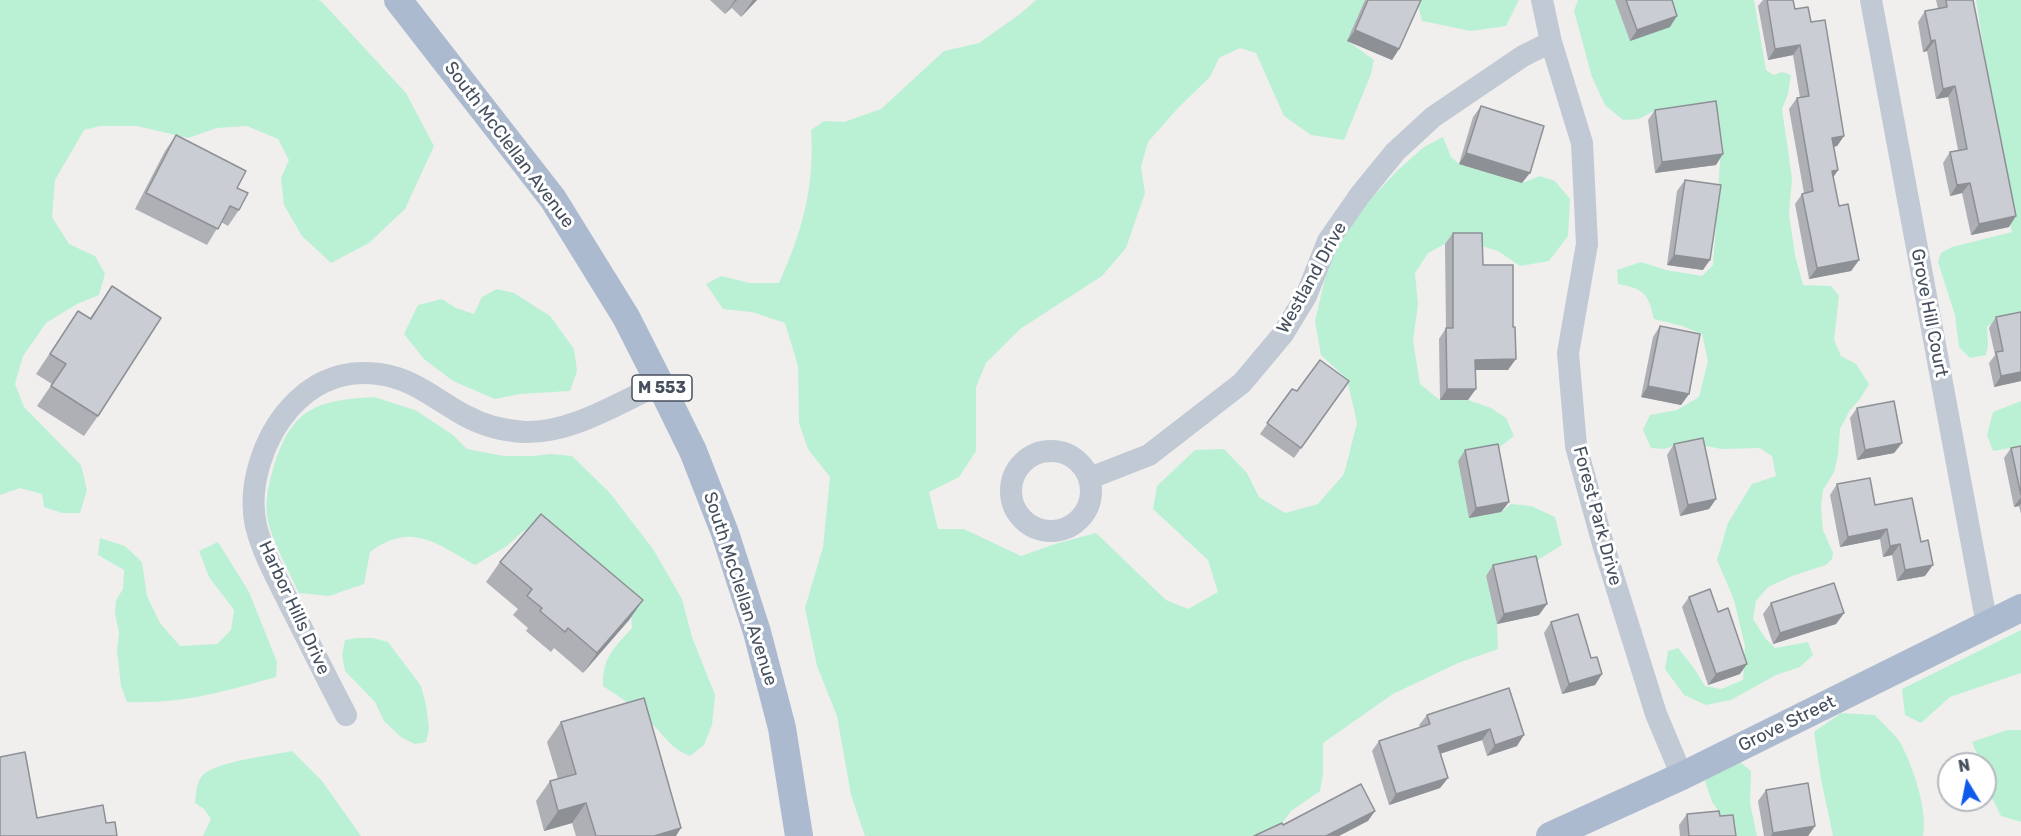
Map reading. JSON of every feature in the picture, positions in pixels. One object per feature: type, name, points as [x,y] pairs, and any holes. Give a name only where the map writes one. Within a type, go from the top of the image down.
[{"type":"main road","name":"South McClellan Avenue","points":[[398,0],[554,199],[626,317],[693,451],[725,532],[757,632],[782,728],[799,836]]},
{"type":"main road","name":"Grove Street","points":[[1550,836],[1682,776],[2021,608]]},
{"type":"street","name":"Forest Park Drive","points":[[1542,0],[1551,42],[1582,143],[1587,244],[1568,353],[1576,446],[1603,544],[1656,714],[1682,776]]},
{"type":"street","name":"Grove Hill Court","points":[[1871,0],[1987,625]]},
{"type":"street","name":"Westland Drive","points":[[1090,478],[1149,455],[1242,383],[1283,334],[1306,296],[1328,241],[1360,195],[1395,152],[1433,117],[1523,56],[1551,42]]},
{"type":"street","name":"Harbor Hills Drive","points":[[346,715],[267,559],[256,525],[255,488],[264,450],[276,423],[299,397],[331,377],[349,373],[380,374],[415,384],[465,415],[492,427],[523,432],[547,431],[576,422],[660,384]]},
{"type":"green space","points":[[0,0],[318,0],[406,93],[434,146],[405,209],[369,243],[331,263],[302,236],[284,205],[281,178],[289,160],[278,139],[247,126],[217,128],[188,138],[137,126],[100,126],[84,130],[55,180],[52,217],[69,244],[95,256],[105,274],[99,295],[77,304],[46,323],[23,356],[15,384],[24,407],[81,465],[87,490],[80,513],[62,513],[44,507],[42,494],[20,488],[0,495]]},
{"type":"green space","points":[[1036,0],[1365,0],[1348,41],[1374,60],[1371,74],[1344,140],[1311,135],[1284,116],[1256,53],[1240,48],[1219,58],[1210,77],[1148,142],[1141,167],[1145,193],[1126,248],[1102,276],[1020,329],[986,363],[976,387],[976,451],[959,477],[929,492],[938,529],[964,529],[1021,556],[1096,533],[1166,600],[1188,609],[1218,592],[1208,560],[1153,509],[1157,486],[1195,450],[1224,449],[1247,473],[1259,497],[1285,513],[1318,504],[1344,474],[1357,423],[1347,379],[1321,355],[1315,321],[1327,270],[1349,222],[1397,171],[1424,147],[1443,137],[1451,157],[1459,164],[1522,183],[1540,176],[1555,181],[1570,199],[1568,236],[1549,261],[1520,266],[1498,251],[1475,244],[1445,244],[1428,253],[1415,273],[1418,304],[1413,341],[1420,384],[1440,400],[1468,400],[1491,408],[1506,418],[1514,436],[1491,454],[1469,518],[1501,512],[1511,504],[1531,506],[1555,517],[1562,545],[1528,566],[1486,576],[1497,624],[1498,649],[1458,663],[1393,694],[1323,743],[1323,774],[1320,791],[1291,811],[1275,833],[1269,836],[865,836],[851,795],[837,716],[817,666],[805,608],[823,547],[830,477],[808,449],[799,423],[798,366],[785,323],[752,312],[723,309],[706,284],[721,276],[750,283],[779,283],[794,246],[809,190],[811,130],[824,121],[844,122],[881,109],[944,51],[979,43]]},
{"type":"green space","points":[[1414,0],[1519,0],[1506,26],[1471,31],[1422,21],[1417,2]]},
{"type":"green space","points":[[1578,0],[1754,0],[1766,70],[1773,75],[1782,72],[1791,75],[1788,94],[1782,109],[1792,178],[1789,214],[1795,255],[1803,285],[1831,286],[1839,296],[1834,340],[1841,356],[1856,364],[1869,384],[1850,410],[1840,429],[1834,472],[1823,490],[1821,506],[1823,530],[1833,553],[1832,559],[1826,565],[1768,587],[1756,601],[1753,619],[1775,648],[1808,642],[1813,655],[1800,667],[1776,675],[1731,700],[1706,705],[1684,695],[1665,669],[1668,651],[1678,648],[1705,686],[1721,689],[1743,680],[1745,646],[1734,600],[1717,560],[1728,523],[1752,484],[1776,476],[1772,456],[1760,448],[1722,449],[1683,442],[1665,449],[1651,448],[1643,430],[1650,415],[1677,410],[1699,397],[1708,361],[1702,334],[1654,319],[1650,304],[1644,294],[1634,288],[1618,284],[1617,270],[1641,262],[1666,270],[1702,276],[1713,265],[1721,148],[1689,106],[1652,112],[1639,119],[1623,120],[1605,105],[1592,77],[1574,11]]},
{"type":"green space","points":[[1976,0],[2021,0],[2021,323],[2019,317],[1987,326],[1986,355],[1970,358],[1959,347],[1955,315],[1938,262],[1941,253],[1952,247],[2012,232]]},
{"type":"green space","points":[[497,289],[514,293],[550,316],[574,349],[577,371],[570,391],[520,394],[495,399],[453,381],[424,359],[404,334],[418,305],[442,299],[456,308],[474,314],[482,297]]},
{"type":"green space","points":[[374,397],[415,410],[453,435],[467,449],[504,456],[551,454],[572,456],[609,492],[653,549],[682,599],[692,637],[715,695],[712,725],[704,745],[690,756],[683,753],[673,746],[640,712],[603,686],[603,676],[610,654],[632,628],[630,602],[540,528],[523,531],[507,546],[475,565],[435,543],[411,537],[398,538],[370,552],[364,584],[329,596],[299,593],[276,545],[267,516],[269,484],[281,447],[289,431],[309,411],[337,401]]},
{"type":"green space","points":[[2021,401],[2021,446],[1993,451],[1987,435],[1993,412]]},
{"type":"green space","points":[[100,538],[125,546],[142,562],[147,596],[160,623],[180,646],[217,644],[231,630],[234,610],[209,577],[199,551],[218,542],[249,592],[277,662],[276,677],[184,699],[127,702],[121,686],[117,651],[119,633],[115,613],[116,600],[123,589],[124,570],[98,555]]},
{"type":"green space","points":[[2021,630],[2021,673],[1950,697],[1921,723],[1905,715],[1902,689]]},
{"type":"green space","points":[[373,638],[388,642],[421,686],[429,728],[426,742],[415,744],[402,738],[384,721],[375,702],[345,671],[342,655],[345,640]]},
{"type":"green space","points":[[1841,713],[1875,715],[1901,744],[1918,789],[1923,814],[1923,836],[1833,836],[1814,732]]},
{"type":"green space","points":[[2007,730],[2021,730],[2021,822],[2001,816],[1997,808],[1997,752],[1976,752],[1972,742]]},
{"type":"green space","points":[[292,751],[322,781],[361,836],[203,836],[211,819],[204,809],[195,803],[197,786],[202,776],[208,771],[230,763]]},
{"type":"green space","points":[[1740,762],[1751,771],[1750,803],[1757,836],[1733,836],[1712,802],[1705,781],[1715,768]]},
{"type":"building","points":[[1368,0],[1421,0],[1399,49],[1355,30]]},
{"type":"building","points":[[1626,0],[1672,0],[1677,16],[1637,30]]},
{"type":"building","points":[[1767,0],[1793,0],[1795,9],[1808,7],[1811,22],[1825,20],[1844,136],[1832,138],[1838,170],[1832,171],[1839,206],[1848,204],[1859,260],[1817,268],[1802,194],[1813,191],[1797,98],[1809,96],[1800,45],[1775,49]]},
{"type":"building","points":[[1946,0],[1973,0],[2016,216],[1979,224],[1970,183],[1957,185],[1950,152],[1967,149],[1955,86],[1943,89],[1935,40],[1931,41],[1925,11],[1947,7]]},
{"type":"building","points":[[1716,101],[1723,154],[1662,162],[1655,110]]},
{"type":"building","points":[[1481,106],[1544,126],[1530,173],[1466,153]]},
{"type":"building","points":[[176,135],[246,171],[237,188],[248,193],[239,210],[230,206],[218,229],[146,193]]},
{"type":"building","points":[[1685,180],[1721,185],[1710,260],[1674,255]]},
{"type":"building","points":[[1453,233],[1482,233],[1483,265],[1513,265],[1513,327],[1515,327],[1516,359],[1475,360],[1476,389],[1447,389],[1446,328],[1453,328]]},
{"type":"building","points":[[112,286],[161,318],[98,416],[51,386],[66,364],[50,354],[78,311],[91,319]]},
{"type":"building","points":[[2021,312],[2021,372],[2001,376],[1996,352],[2003,351],[1996,317]]},
{"type":"building","points":[[1660,326],[1700,334],[1689,394],[1648,386]]},
{"type":"building","points":[[1320,360],[1349,381],[1301,448],[1267,423],[1292,389],[1297,391]]},
{"type":"building","points":[[1894,401],[1902,443],[1865,450],[1857,408]]},
{"type":"building","points":[[1703,438],[1716,499],[1688,505],[1674,444]]},
{"type":"building","points":[[1498,444],[1509,502],[1476,508],[1465,450]]},
{"type":"building","points":[[2021,446],[2021,495],[2011,448]]},
{"type":"building","points":[[1870,478],[1875,505],[1912,498],[1921,542],[1928,540],[1933,565],[1905,570],[1900,544],[1890,546],[1887,529],[1848,537],[1837,484]]},
{"type":"building","points":[[541,514],[643,600],[597,653],[568,628],[565,632],[540,611],[542,608],[527,596],[532,589],[500,562]]},
{"type":"building","points":[[1536,556],[1547,604],[1504,614],[1493,565]]},
{"type":"building","points":[[1834,583],[1844,613],[1780,633],[1771,603]]},
{"type":"building","points":[[1710,589],[1718,612],[1728,608],[1747,664],[1716,674],[1689,597]]},
{"type":"building","points":[[1578,614],[1591,658],[1597,657],[1602,674],[1569,684],[1551,622]]},
{"type":"building","points":[[1509,688],[1524,735],[1495,745],[1490,729],[1438,746],[1448,778],[1396,794],[1379,741],[1430,724],[1427,715]]},
{"type":"building","points":[[644,698],[681,828],[654,836],[596,836],[586,803],[558,811],[550,781],[576,774],[561,722]]},
{"type":"building","points":[[25,752],[37,818],[103,805],[106,823],[115,822],[117,836],[0,836],[0,757]]},
{"type":"building","points":[[1808,783],[1815,826],[1773,833],[1766,790]]},
{"type":"building","points":[[1361,784],[1375,811],[1326,836],[1254,836],[1282,823],[1283,825]]},
{"type":"building","points":[[1719,811],[1720,816],[1733,815],[1736,836],[1689,836],[1687,814]]}]
